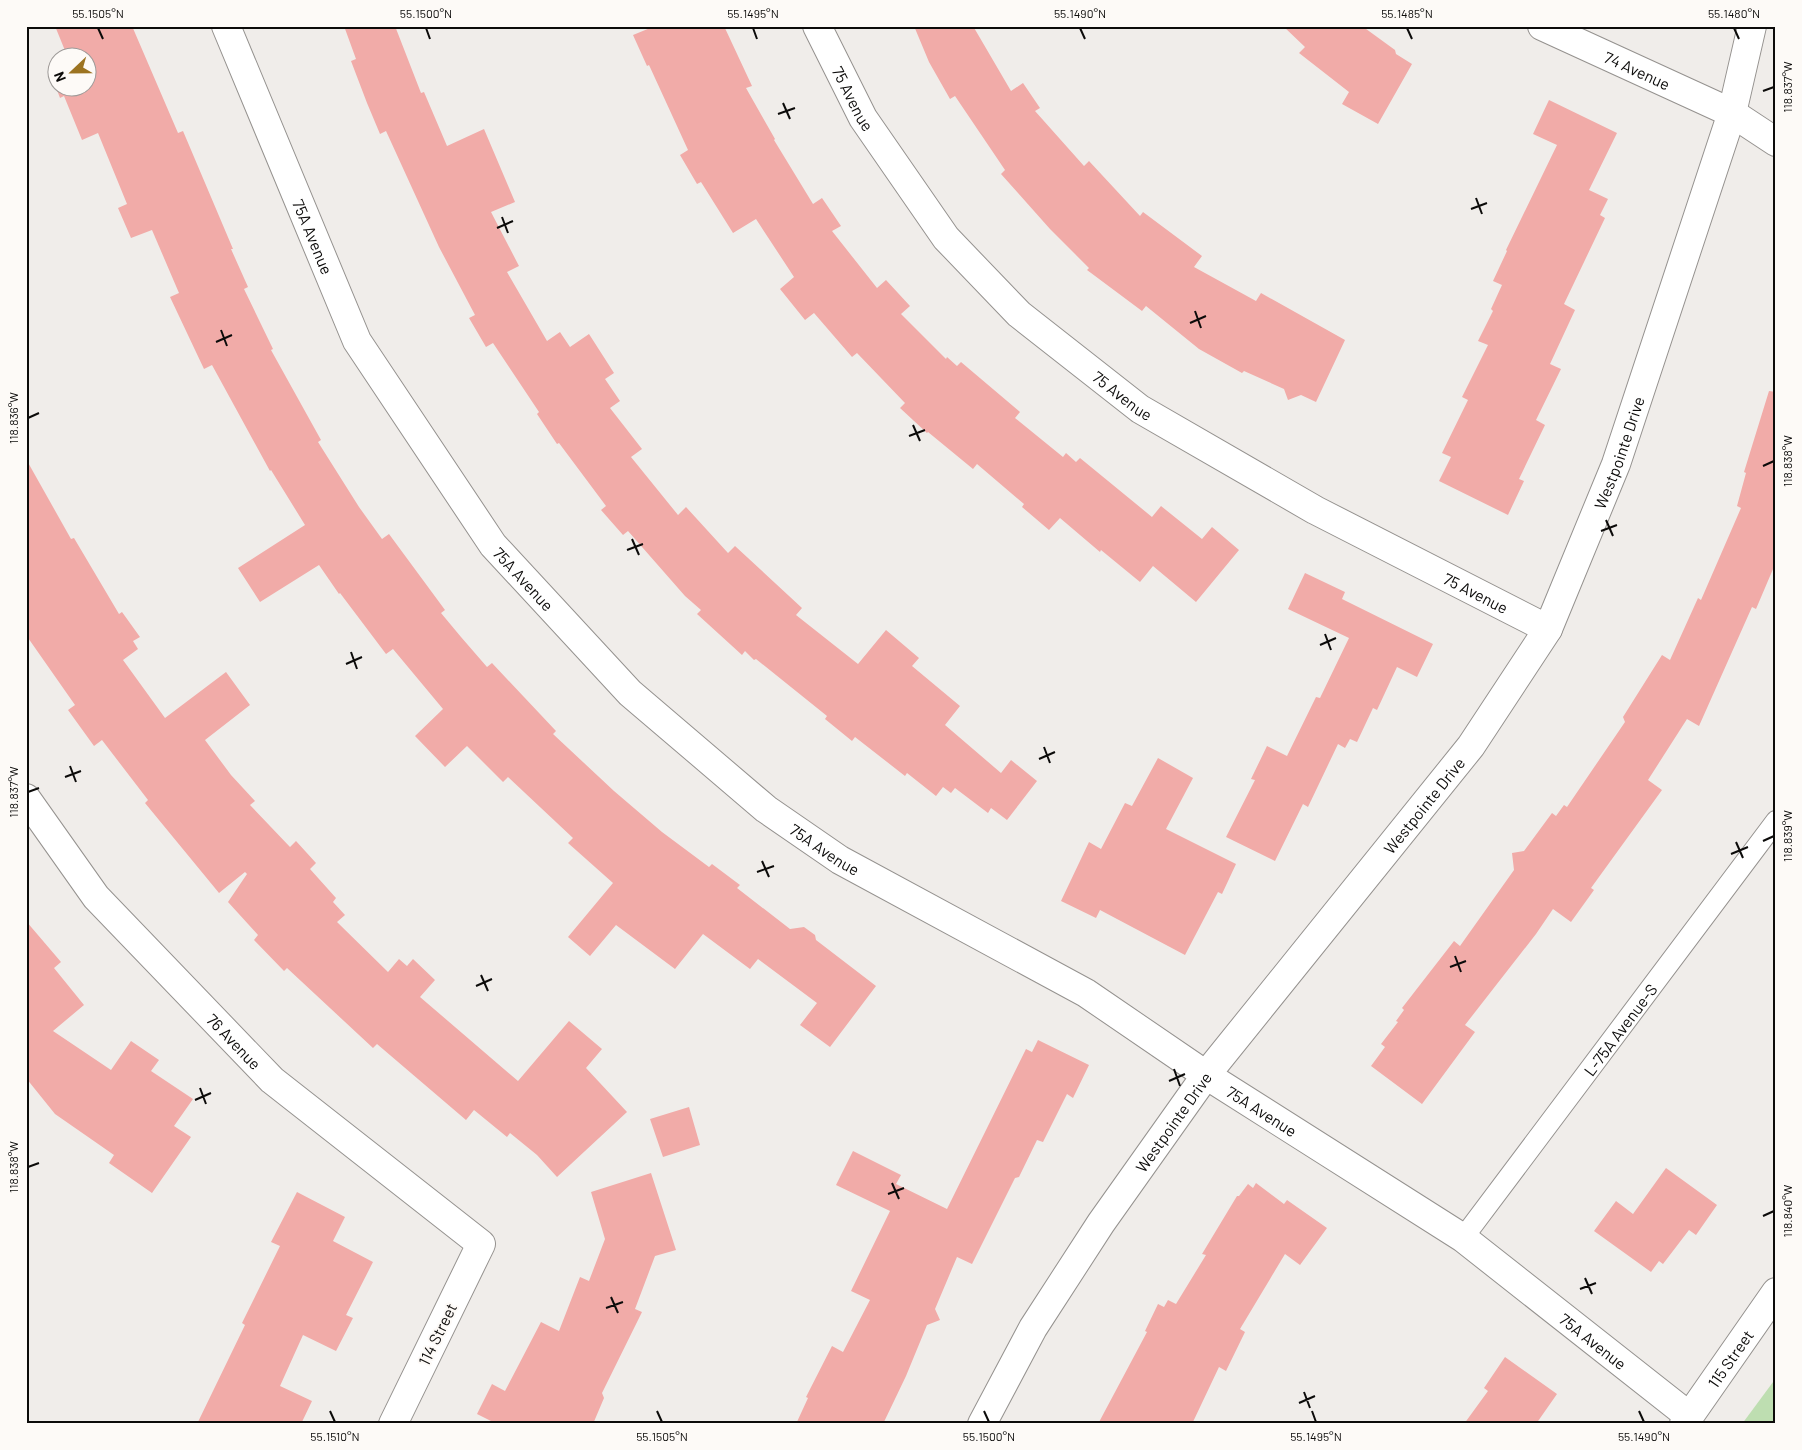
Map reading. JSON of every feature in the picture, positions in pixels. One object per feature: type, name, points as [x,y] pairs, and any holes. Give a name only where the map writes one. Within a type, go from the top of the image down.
[{"type":"street","name":"75A Avenue","points":[[226,26],[357,341],[493,545],[624,686],[766,809],[840,860],[1086,993],[1206,1075],[1463,1238],[1687,1420]]},
{"type":"street","name":"75 Avenue","points":[[817,26],[863,118],[946,238],[1020,314],[1140,409],[1315,510],[1548,629]]},
{"type":"street","name":"74 Avenue","points":[[1542,26],[1732,113]]},
{"type":"street","name":"Westpointe Drive","points":[[982,1424],[1033,1328],[1096,1231],[1206,1075],[1471,746],[1548,629],[1616,464],[1732,113],[1752,26]]},
{"type":"street","points":[[1732,113],[1776,142]]},
{"type":"street","name":"76 Avenue","points":[[26,798],[96,897],[272,1080],[481,1244]]},
{"type":"street","name":"114 Street","points":[[393,1424],[481,1244]]},
{"type":"street","name":"115 Street","points":[[1687,1420],[1776,1292]]},
{"type":"lane","name":"L-75A Avenue-S","points":[[1463,1238],[1776,821]]},
{"type":"green space","points":[[1776,1378],[1776,1424],[1742,1424]]},
{"type":"building","points":[[55,26],[132,26],[178,133],[183,131],[233,249],[231,249],[248,287],[244,289],[273,349],[271,350],[321,440],[318,442],[359,507],[382,539],[389,534],[445,610],[441,613],[461,637],[487,667],[492,663],[556,731],[553,734],[614,791],[662,832],[709,867],[712,864],[740,885],[737,888],[790,929],[804,927],[815,935],[816,940],[876,986],[830,1047],[800,1025],[817,1003],[758,959],[750,969],[703,934],[675,969],[616,925],[590,956],[568,937],[613,883],[568,843],[573,838],[508,777],[503,782],[467,746],[445,767],[415,736],[443,709],[393,649],[386,654],[319,565],[260,602],[238,568],[305,525],[270,471],[212,365],[204,369],[170,297],[179,293],[152,230],[131,238],[118,208],[127,204],[98,133],[82,140],[65,98],[98,98],[98,48],[64,48]]},
{"type":"building","points":[[344,26],[395,26],[421,93],[424,92],[447,146],[484,129],[515,202],[491,212],[519,266],[507,272],[547,341],[560,332],[570,347],[589,334],[614,373],[605,379],[620,401],[610,408],[642,449],[631,457],[678,515],[686,507],[728,553],[735,546],[802,608],[796,615],[858,664],[886,630],[919,658],[912,666],[960,706],[945,725],[1001,773],[1011,760],[1037,781],[1007,820],[991,808],[988,813],[955,788],[951,793],[943,787],[936,796],[907,773],[905,776],[855,737],[852,741],[825,719],[827,716],[745,651],[742,655],[697,614],[701,610],[685,596],[628,531],[623,535],[601,510],[606,506],[559,443],[557,444],[537,414],[539,412],[493,343],[486,347],[469,318],[475,315],[439,247],[386,131],[380,134],[351,61],[356,59]]},
{"type":"building","points":[[655,26],[724,26],[752,86],[746,88],[774,140],[813,204],[822,198],[841,226],[832,231],[877,288],[886,280],[910,306],[901,314],[946,359],[947,357],[957,366],[961,362],[1020,412],[1015,418],[1063,457],[1066,453],[1076,462],[1080,458],[1152,517],[1161,506],[1202,539],[1212,527],[1239,550],[1196,602],[1153,566],[1140,582],[1101,550],[1100,552],[1060,518],[1049,530],[1022,507],[1024,504],[977,464],[973,469],[927,433],[900,408],[905,403],[857,353],[852,357],[814,313],[805,320],[780,289],[794,277],[756,219],[733,233],[701,182],[697,184],[680,155],[688,150],[633,35]]},
{"type":"building","points":[[914,26],[973,26],[1011,91],[1023,83],[1040,108],[1035,111],[1084,166],[1089,161],[1140,216],[1143,212],[1202,256],[1194,267],[1256,301],[1261,293],[1345,340],[1316,402],[1301,395],[1288,400],[1284,389],[1244,371],[1242,373],[1199,349],[1146,306],[1142,311],[1087,270],[1089,268],[1050,229],[1001,174],[1005,170],[955,96],[950,99],[929,62]]},
{"type":"building","points":[[1283,26],[1362,26],[1395,50],[1396,54],[1412,64],[1378,124],[1342,104],[1349,92],[1299,53],[1305,47]]},
{"type":"building","points":[[1549,100],[1617,133],[1589,190],[1608,199],[1600,215],[1605,218],[1564,304],[1575,310],[1550,364],[1561,369],[1536,420],[1545,425],[1519,479],[1524,481],[1508,515],[1439,481],[1451,457],[1442,453],[1468,400],[1462,397],[1488,345],[1478,341],[1493,311],[1491,309],[1502,285],[1493,281],[1557,145],[1533,134]]},
{"type":"building","points":[[1769,391],[1776,392],[1776,562],[1756,609],[1752,607],[1699,726],[1687,719],[1648,780],[1662,790],[1591,888],[1594,890],[1571,922],[1553,909],[1536,934],[1465,1025],[1475,1032],[1422,1104],[1371,1066],[1385,1047],[1381,1044],[1398,1022],[1396,1021],[1404,1010],[1402,1008],[1454,941],[1460,946],[1514,870],[1512,853],[1524,851],[1552,813],[1556,816],[1564,805],[1567,807],[1625,722],[1623,717],[1662,655],[1670,660],[1698,598],[1701,600],[1741,508],[1737,506],[1746,473],[1744,472]]},
{"type":"building","points":[[26,459],[71,539],[74,538],[119,614],[122,612],[140,637],[133,641],[138,649],[123,660],[165,718],[226,672],[250,705],[205,740],[231,775],[255,801],[250,805],[290,847],[296,841],[316,863],[310,869],[336,898],[333,902],[345,915],[337,922],[388,972],[399,959],[407,966],[413,959],[435,980],[420,997],[518,1081],[569,1021],[602,1049],[586,1068],[627,1112],[557,1177],[537,1155],[510,1133],[507,1137],[474,1110],[466,1120],[377,1044],[373,1048],[287,968],[284,971],[254,940],[258,935],[228,902],[247,874],[245,872],[219,893],[145,803],[148,800],[102,740],[94,746],[68,710],[75,705],[26,635]]},
{"type":"building","points":[[1305,573],[1345,592],[1342,599],[1433,644],[1417,677],[1397,667],[1377,710],[1373,708],[1357,742],[1350,739],[1345,748],[1338,744],[1308,807],[1303,804],[1275,861],[1226,837],[1255,780],[1251,779],[1267,746],[1287,756],[1316,697],[1320,698],[1349,638],[1288,609]]},
{"type":"building","points":[[1158,758],[1193,778],[1166,829],[1236,864],[1222,894],[1218,892],[1185,955],[1100,910],[1096,918],[1061,901],[1089,842],[1101,849],[1125,803],[1132,806]]},
{"type":"building","points":[[26,921],[61,962],[54,968],[84,1005],[53,1031],[111,1070],[131,1041],[159,1060],[151,1071],[193,1099],[174,1126],[191,1137],[152,1193],[109,1163],[114,1155],[55,1114],[26,1078]]},
{"type":"building","points":[[1038,1040],[1089,1065],[1073,1098],[1067,1094],[1043,1142],[1037,1140],[1019,1177],[1015,1178],[972,1264],[957,1257],[935,1309],[940,1320],[927,1325],[906,1376],[883,1424],[796,1424],[808,1398],[806,1397],[832,1346],[843,1352],[870,1300],[851,1291],[890,1211],[836,1185],[853,1151],[901,1175],[896,1184],[947,1209],[1026,1049],[1032,1052]]},
{"type":"building","points":[[689,1107],[700,1145],[663,1157],[650,1119]]},
{"type":"building","points":[[1666,1168],[1717,1205],[1696,1235],[1689,1230],[1663,1264],[1659,1261],[1651,1272],[1594,1231],[1616,1201],[1633,1214]]},
{"type":"building","points":[[651,1173],[676,1250],[655,1256],[635,1309],[642,1312],[602,1393],[604,1398],[593,1424],[497,1424],[477,1414],[492,1384],[505,1391],[541,1322],[559,1331],[580,1277],[589,1281],[605,1239],[591,1192]]},
{"type":"building","points":[[1256,1183],[1284,1204],[1287,1200],[1327,1228],[1300,1265],[1285,1254],[1240,1329],[1245,1332],[1226,1371],[1219,1367],[1192,1424],[1098,1424],[1147,1332],[1145,1331],[1158,1304],[1164,1307],[1168,1300],[1176,1304],[1206,1255],[1202,1254],[1237,1196],[1248,1184],[1253,1188]]},
{"type":"building","points":[[297,1192],[345,1217],[333,1241],[373,1262],[346,1315],[353,1318],[336,1351],[303,1335],[280,1386],[312,1401],[301,1424],[197,1424],[245,1325],[242,1323],[280,1246],[271,1242]]},
{"type":"building","points":[[1505,1357],[1557,1394],[1536,1424],[1464,1424],[1488,1391],[1484,1388]]}]
